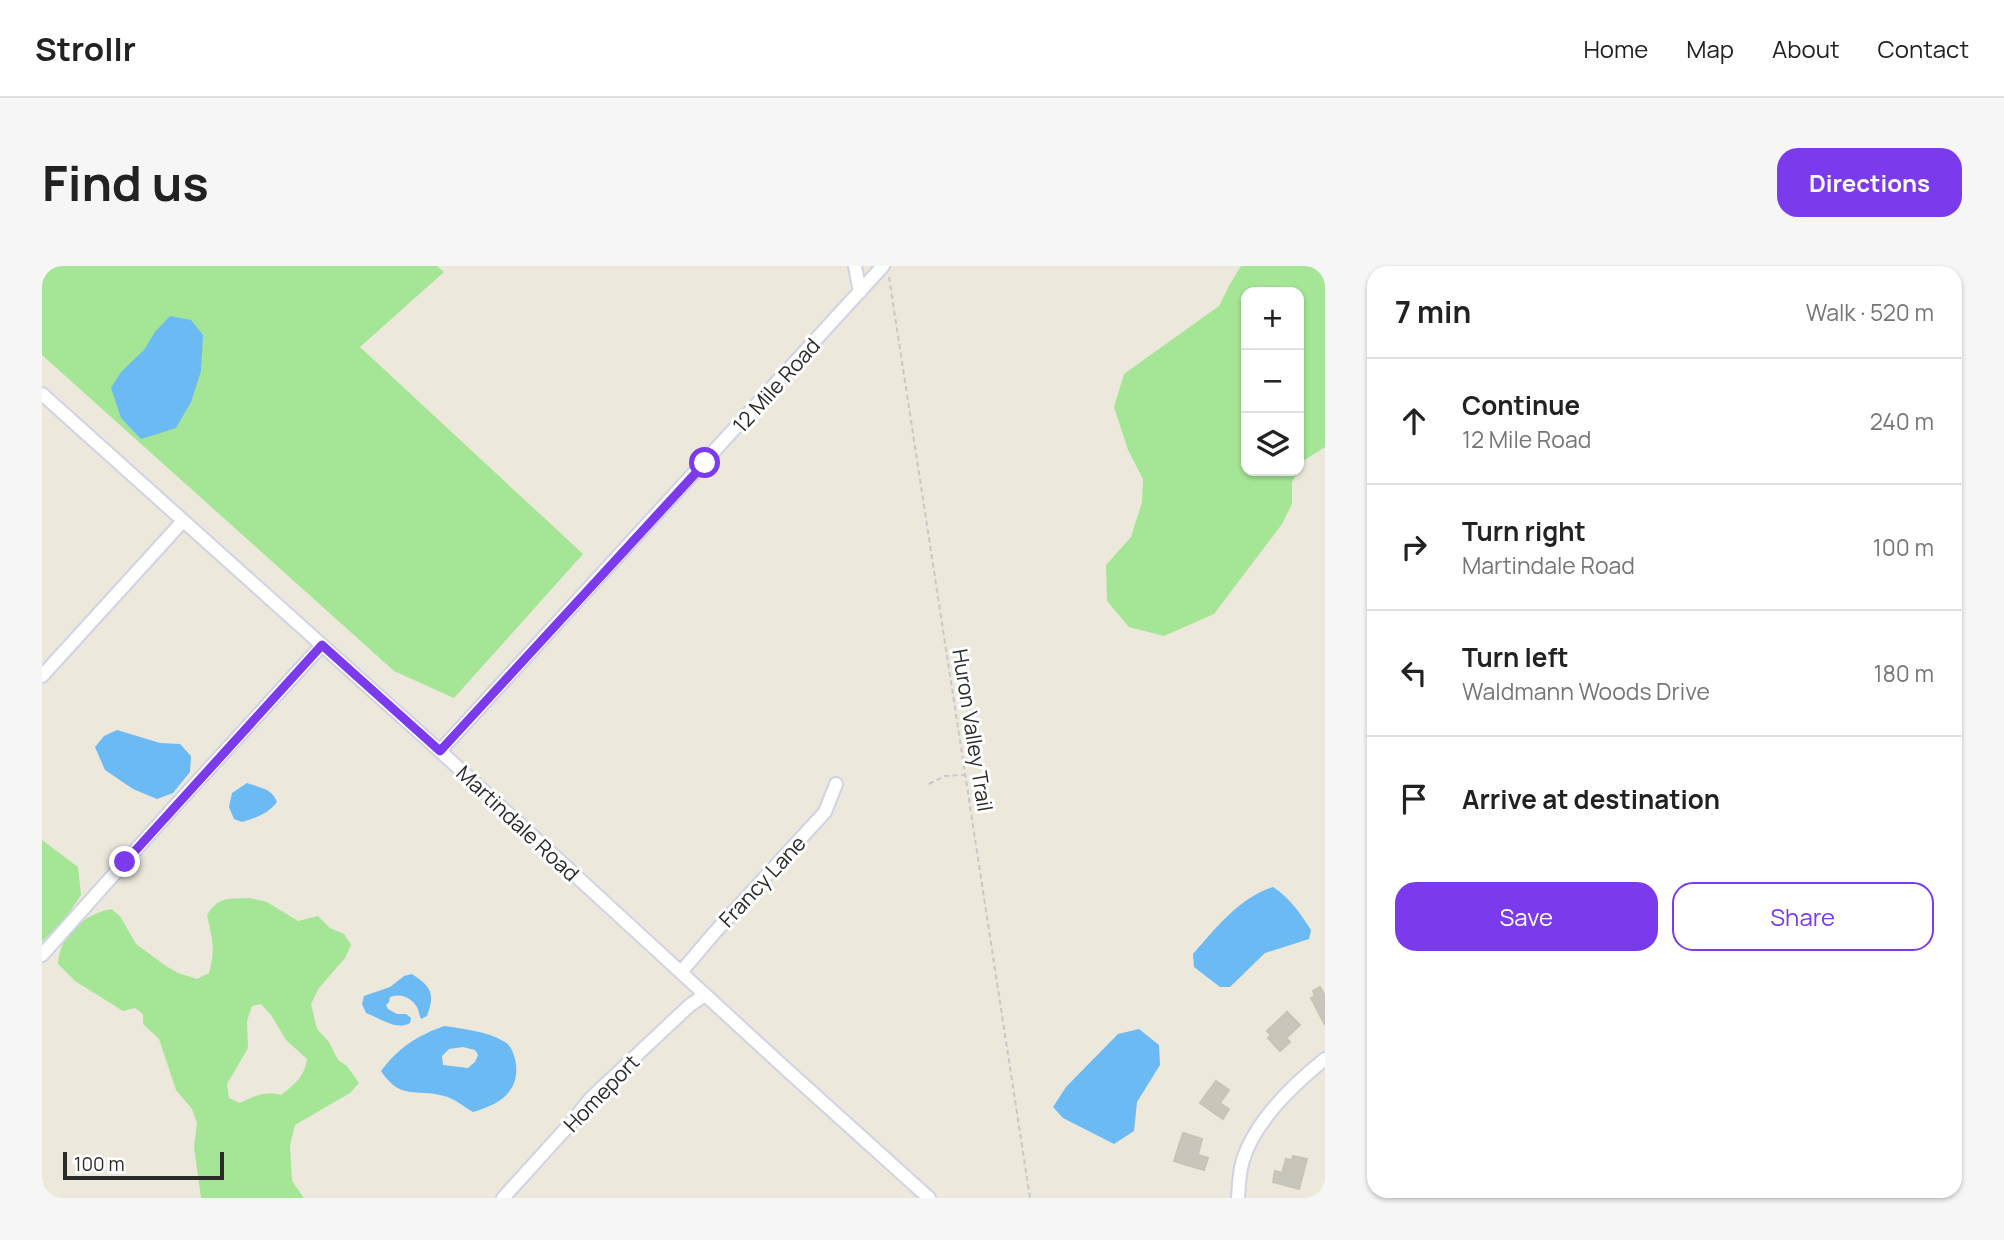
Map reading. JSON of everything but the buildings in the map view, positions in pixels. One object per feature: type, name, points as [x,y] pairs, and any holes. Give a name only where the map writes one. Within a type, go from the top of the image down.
[{"type":"street","points":[[855,266],[860,292]]},
{"type":"street","name":"12 Mile Road","points":[[440,751],[860,292],[886,267]]},
{"type":"street","name":"Martindale Road","points":[[42,394],[440,751],[929,1198]]},
{"type":"street","points":[[42,676],[183,521]]},
{"type":"street","points":[[42,955],[322,645]]},
{"type":"street","name":"Francy Lane","points":[[681,972],[825,812],[836,784]]},
{"type":"street","name":"Homeport","points":[[503,1198],[591,1098],[690,1005],[705,995]]},
{"type":"street","points":[[1238,1198],[1243,1160],[1256,1131],[1272,1110],[1325,1059]]},
{"type":"path","name":"Huron Valley Trail","points":[[886,267],[1030,1198]]},
{"type":"path","points":[[929,784],[945,776],[966,775]]},
{"type":"green space","points":[[42,266],[437,266],[444,272],[360,347],[583,554],[454,698],[394,671],[42,355]]},
{"type":"green space","points":[[1241,266],[1325,266],[1325,447],[1304,460],[1304,287],[1241,287],[1241,476],[1295,476],[1292,482],[1292,504],[1282,524],[1214,614],[1164,636],[1129,627],[1107,601],[1106,565],[1131,537],[1142,502],[1143,479],[1128,450],[1114,407],[1124,374],[1219,306]]},
{"type":"green space","points":[[42,840],[78,867],[81,895],[65,919],[42,942]]},
{"type":"green space","points":[[249,898],[267,902],[298,921],[318,916],[330,928],[344,934],[351,945],[345,958],[319,988],[311,1004],[317,1029],[329,1042],[338,1060],[347,1066],[359,1083],[350,1093],[295,1125],[290,1145],[292,1181],[304,1198],[201,1198],[194,1147],[197,1123],[192,1109],[176,1090],[159,1039],[143,1024],[143,1014],[135,1008],[123,1011],[75,981],[58,964],[68,935],[82,921],[111,909],[120,916],[136,944],[178,973],[197,979],[209,973],[212,957],[207,915],[220,902]],"holes":[[[261,1004],[286,1040],[307,1059],[306,1065],[298,1080],[281,1095],[260,1095],[240,1103],[229,1098],[227,1084],[248,1048],[247,1021],[252,1006]]]},
{"type":"water","points":[[170,316],[191,320],[203,335],[201,371],[191,402],[176,428],[141,439],[121,418],[111,388],[121,372],[144,350],[155,332]]},
{"type":"water","points":[[117,730],[160,743],[180,744],[191,756],[190,772],[173,793],[157,799],[133,789],[105,770],[95,747],[104,736]]},
{"type":"water","points":[[247,783],[269,791],[277,802],[265,813],[242,822],[234,819],[229,807],[232,793]]},
{"type":"water","points":[[1273,887],[1290,901],[1303,918],[1311,930],[1309,939],[1265,953],[1230,987],[1220,987],[1194,967],[1193,954],[1239,906],[1249,898]]},
{"type":"water","points":[[412,974],[428,987],[430,992],[431,1002],[427,1016],[421,1019],[415,1004],[398,995],[390,997],[386,1005],[397,1014],[406,1014],[411,1018],[410,1023],[394,1025],[366,1013],[362,1004],[364,996],[390,987],[404,976]]},
{"type":"water","points":[[444,1026],[475,1031],[508,1044],[515,1059],[516,1070],[512,1088],[492,1105],[473,1112],[448,1097],[409,1092],[395,1086],[381,1071],[409,1043]],"holes":[[[463,1047],[475,1050],[478,1055],[468,1068],[443,1065],[442,1056],[449,1049]]]},
{"type":"water","points":[[1139,1029],[1159,1045],[1160,1065],[1137,1102],[1134,1131],[1114,1144],[1063,1118],[1053,1107],[1066,1087],[1118,1034]]},
{"type":"route","points":[[125,862],[322,645],[440,751],[705,463]]}]
